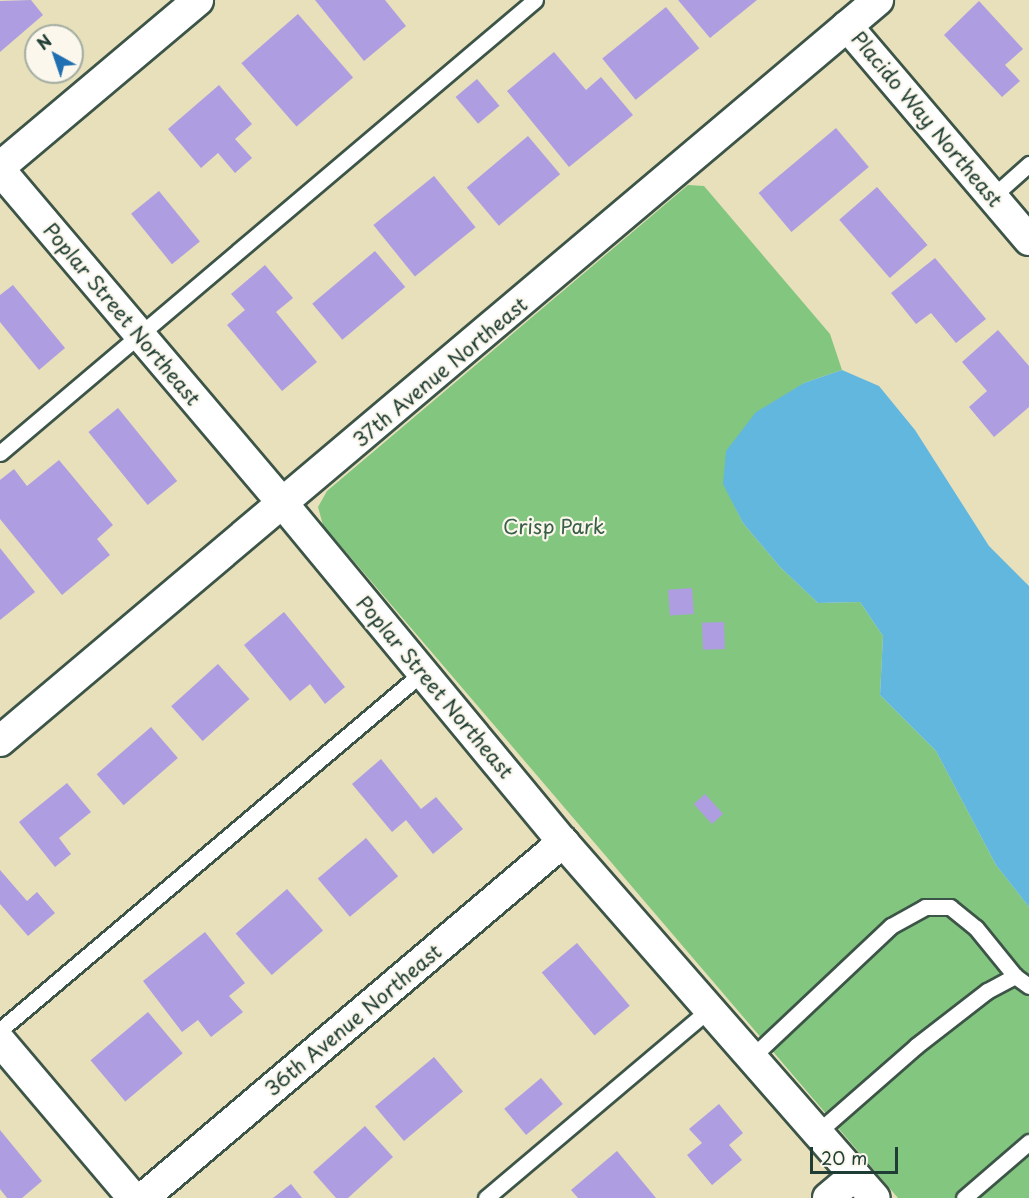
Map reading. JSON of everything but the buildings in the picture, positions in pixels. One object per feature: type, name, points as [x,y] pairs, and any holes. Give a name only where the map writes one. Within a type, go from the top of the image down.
[{"type":"street","points":[[0,169],[198,0]]},
{"type":"street","name":"37th Avenue Northeast","points":[[0,741],[284,505],[878,0]]},
{"type":"street","name":"Placido Way Northeast","points":[[847,26],[1029,240]]},
{"type":"street","name":"Poplar Street Northeast","points":[[0,169],[284,505],[563,843],[819,1131],[875,1198]]},
{"type":"street","name":"36th Avenue Northeast","points":[[143,1198],[563,843]]},
{"type":"street","points":[[0,1041],[133,1198]]},
{"type":"street","points":[[828,1198],[855,1175]]},
{"type":"lane","points":[[0,453],[138,333],[535,0]]},
{"type":"lane","points":[[992,197],[1029,164]]},
{"type":"lane","points":[[0,1030],[423,672]]},
{"type":"lane","points":[[753,1056],[891,926],[925,907],[950,908],[976,928],[1015,976],[1029,986]]},
{"type":"lane","points":[[819,1131],[916,1046],[987,991],[1015,976]]},
{"type":"lane","points":[[486,1198],[710,1009]]},
{"type":"lane","points":[[964,1198],[1029,1142]]},
{"type":"green space","name":"Crisp Park","points":[[688,185],[704,186],[830,334],[842,370],[804,383],[724,484],[743,523],[780,567],[818,603],[860,602],[883,636],[880,695],[936,751],[996,865],[1029,907],[1029,1198],[898,1198],[323,525],[318,507],[327,491]]},
{"type":"water","points":[[842,370],[879,386],[915,430],[989,546],[1029,586],[1029,907],[996,865],[936,751],[880,695],[883,636],[860,602],[818,603],[780,567],[743,523],[723,484],[726,451],[756,412],[804,383]]}]
